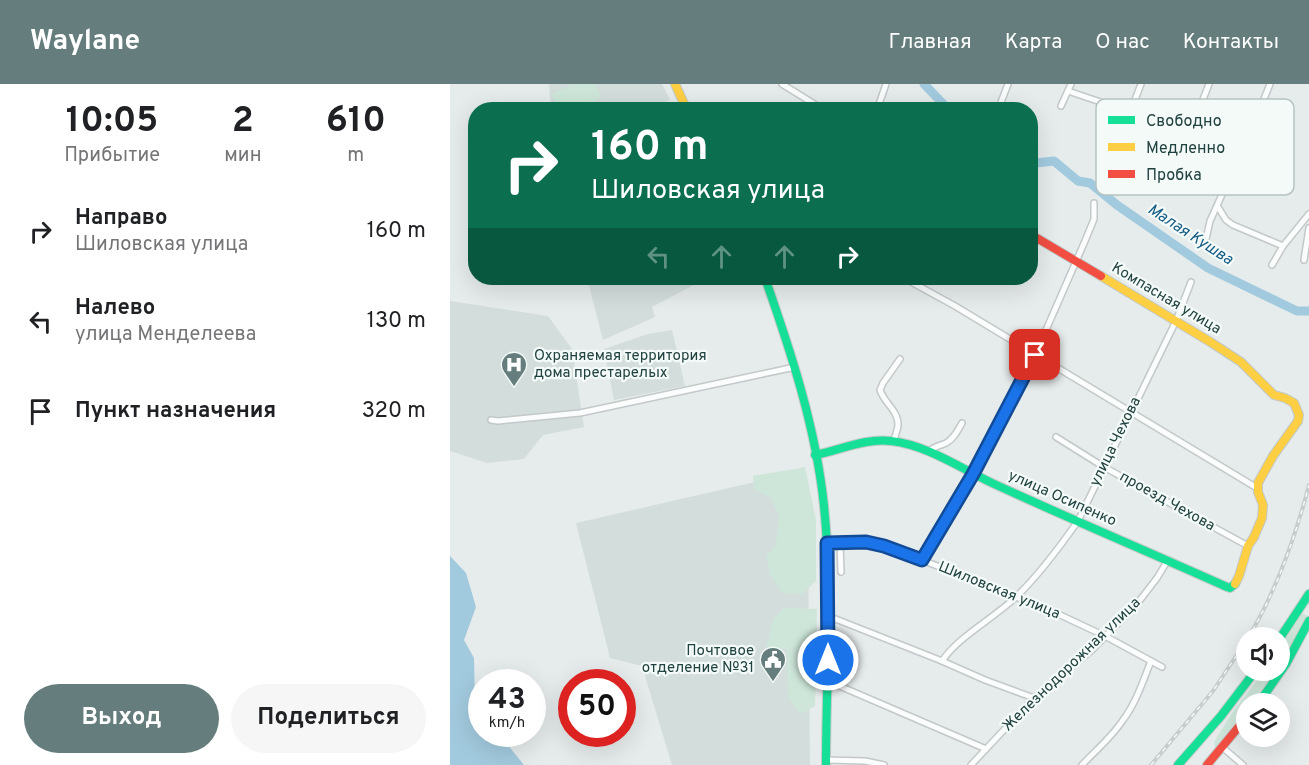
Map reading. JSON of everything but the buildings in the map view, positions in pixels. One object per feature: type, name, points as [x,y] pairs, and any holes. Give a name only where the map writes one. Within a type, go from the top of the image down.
[{"type":"street","points":[[675,84],[683,102]]},
{"type":"street","points":[[782,84],[811,102]]},
{"type":"street","points":[[880,102],[886,84]]},
{"type":"street","points":[[1001,102],[1008,84]]},
{"type":"street","points":[[1061,106],[1071,84]]},
{"type":"street","points":[[1135,99],[1141,84]]},
{"type":"street","points":[[1203,99],[1209,84]]},
{"type":"street","points":[[1264,99],[1270,84]]},
{"type":"street","points":[[1068,91],[1096,100]]},
{"type":"street","points":[[1206,239],[1210,221],[1223,195]]},
{"type":"street","points":[[922,560],[973,474],[1035,355],[1094,219],[1094,203]]},
{"type":"street","points":[[1218,207],[1226,220],[1233,225],[1283,246]]},
{"type":"street","points":[[1272,265],[1283,246],[1309,214]]},
{"type":"street","points":[[1304,260],[1309,228]]},
{"type":"street","name":"Компасная улица","points":[[1038,239],[1212,343],[1241,362],[1274,395],[1294,403],[1299,415],[1298,421],[1273,456],[1257,488]]},
{"type":"street","name":"улица Чехова","points":[[942,661],[953,648],[1016,597],[1057,550],[1078,521],[1176,321],[1191,282]]},
{"type":"street","points":[[767,285],[795,367],[806,409],[823,498],[827,543],[828,616],[826,763],[865,761],[884,765]]},
{"type":"street","points":[[917,285],[1257,488],[1262,499],[1262,518],[1248,546]]},
{"type":"street","points":[[894,441],[898,424],[896,414],[885,401],[880,390],[900,359]]},
{"type":"street","points":[[491,420],[580,413],[795,367]]},
{"type":"street","points":[[928,452],[933,447],[952,439],[963,423]]},
{"type":"street","name":"проезд Чехова","points":[[1056,437],[1104,467],[1248,546]]},
{"type":"street","name":"улица Осипенко","points":[[815,455],[867,440],[894,441],[928,452],[1230,588],[1239,576],[1248,546]]},
{"type":"street","name":"Шиловская улица","points":[[827,543],[866,542],[922,560],[1056,614],[1105,636],[1162,667]]},
{"type":"street","points":[[840,543],[841,572]]},
{"type":"street","name":"Железнодорожная улица","points":[[971,765],[1034,698],[1092,650],[1147,592],[1168,560]]},
{"type":"street","points":[[1288,627],[1309,594]]},
{"type":"street","points":[[828,616],[1034,698]]},
{"type":"street","points":[[1266,693],[1284,669],[1309,621]]},
{"type":"street","points":[[1082,765],[1125,718],[1151,661]]},
{"type":"street","points":[[828,681],[986,749]]},
{"type":"street","points":[[1178,765],[1221,716],[1248,681]]},
{"type":"street","points":[[1207,765],[1236,730]]},
{"type":"street","points":[[1222,747],[1243,765]]},
{"type":"shaded area","points":[[549,84],[662,84],[670,100],[666,102],[550,102]]},
{"type":"shaded area","points":[[589,285],[694,285],[652,307],[655,317],[603,340]]},
{"type":"shaded area","name":"Охраняемая территория дома престарелых","points":[[450,301],[548,316],[572,349],[584,427],[543,435],[524,459],[487,463],[450,451]]},
{"type":"shaded area","points":[[672,330],[685,386],[614,400],[604,349],[648,334]]},
{"type":"shaded area","points":[[795,473],[808,534],[810,765],[672,765],[642,666],[610,658],[576,523]]},
{"type":"green space","points":[[573,84],[595,84],[602,97],[591,102],[556,102],[552,94]]},
{"type":"green space","points":[[805,467],[816,520],[816,581],[802,594],[782,593],[770,574],[766,557],[776,545],[779,516],[771,498],[754,489],[753,476]]},
{"type":"green space","points":[[784,608],[817,609],[815,706],[800,714],[788,697],[787,649],[766,649],[773,619]]},
{"type":"green space","points":[[1302,613],[1308,616],[1290,648],[1290,633]]},
{"type":"green space","points":[[1256,681],[1268,681],[1259,693],[1247,693]]},
{"type":"green space","points":[[1236,708],[1236,722],[1215,748],[1214,742]]},
{"type":"water","points":[[450,556],[466,573],[476,607],[464,640],[474,658],[474,669],[468,669],[468,747],[509,747],[524,765],[450,765]]},
{"type":"waterway","name":"Малая Кушва","points":[[924,84],[941,102]]},
{"type":"waterway","name":"Малая Кушва","points":[[1038,163],[1054,161],[1078,181],[1090,183],[1096,188]]},
{"type":"waterway","name":"Малая Кушва","points":[[1105,195],[1208,268],[1297,311],[1309,311]]},
{"type":"railway","points":[[1254,627],[1284,563],[1309,485]]},
{"type":"railway","points":[[1151,765],[1213,691],[1236,656]]},
{"type":"traffic: fast","points":[[767,285],[809,419],[824,506],[829,603],[826,765]]},
{"type":"traffic: fast","points":[[815,455],[871,441],[904,443],[943,458],[992,483],[1227,587],[1230,588],[1235,584]]},
{"type":"traffic: fast","points":[[1287,627],[1309,594]]},
{"type":"traffic: fast","points":[[1266,693],[1286,664],[1309,621]]},
{"type":"traffic: fast","points":[[1178,765],[1221,716],[1248,681]]},
{"type":"traffic: slow","points":[[675,84],[683,102]]},
{"type":"traffic: slow","points":[[1101,276],[1241,362],[1274,395],[1294,403],[1299,415],[1298,421],[1273,456],[1258,483],[1258,492],[1263,505],[1262,518],[1248,546],[1235,584]]},
{"type":"traffic: jam","points":[[1038,239],[1101,276]]},
{"type":"traffic: jam","points":[[1207,765],[1236,730]]},
{"type":"place","name":"Охраняемая территория дома престарелых","points":[[514,388]]},
{"type":"place","name":"Почтовое отделение №31","points":[[773,683]]},
{"type":"route","points":[[828,660],[827,543],[866,542],[922,560],[973,474],[1035,355]]}]
